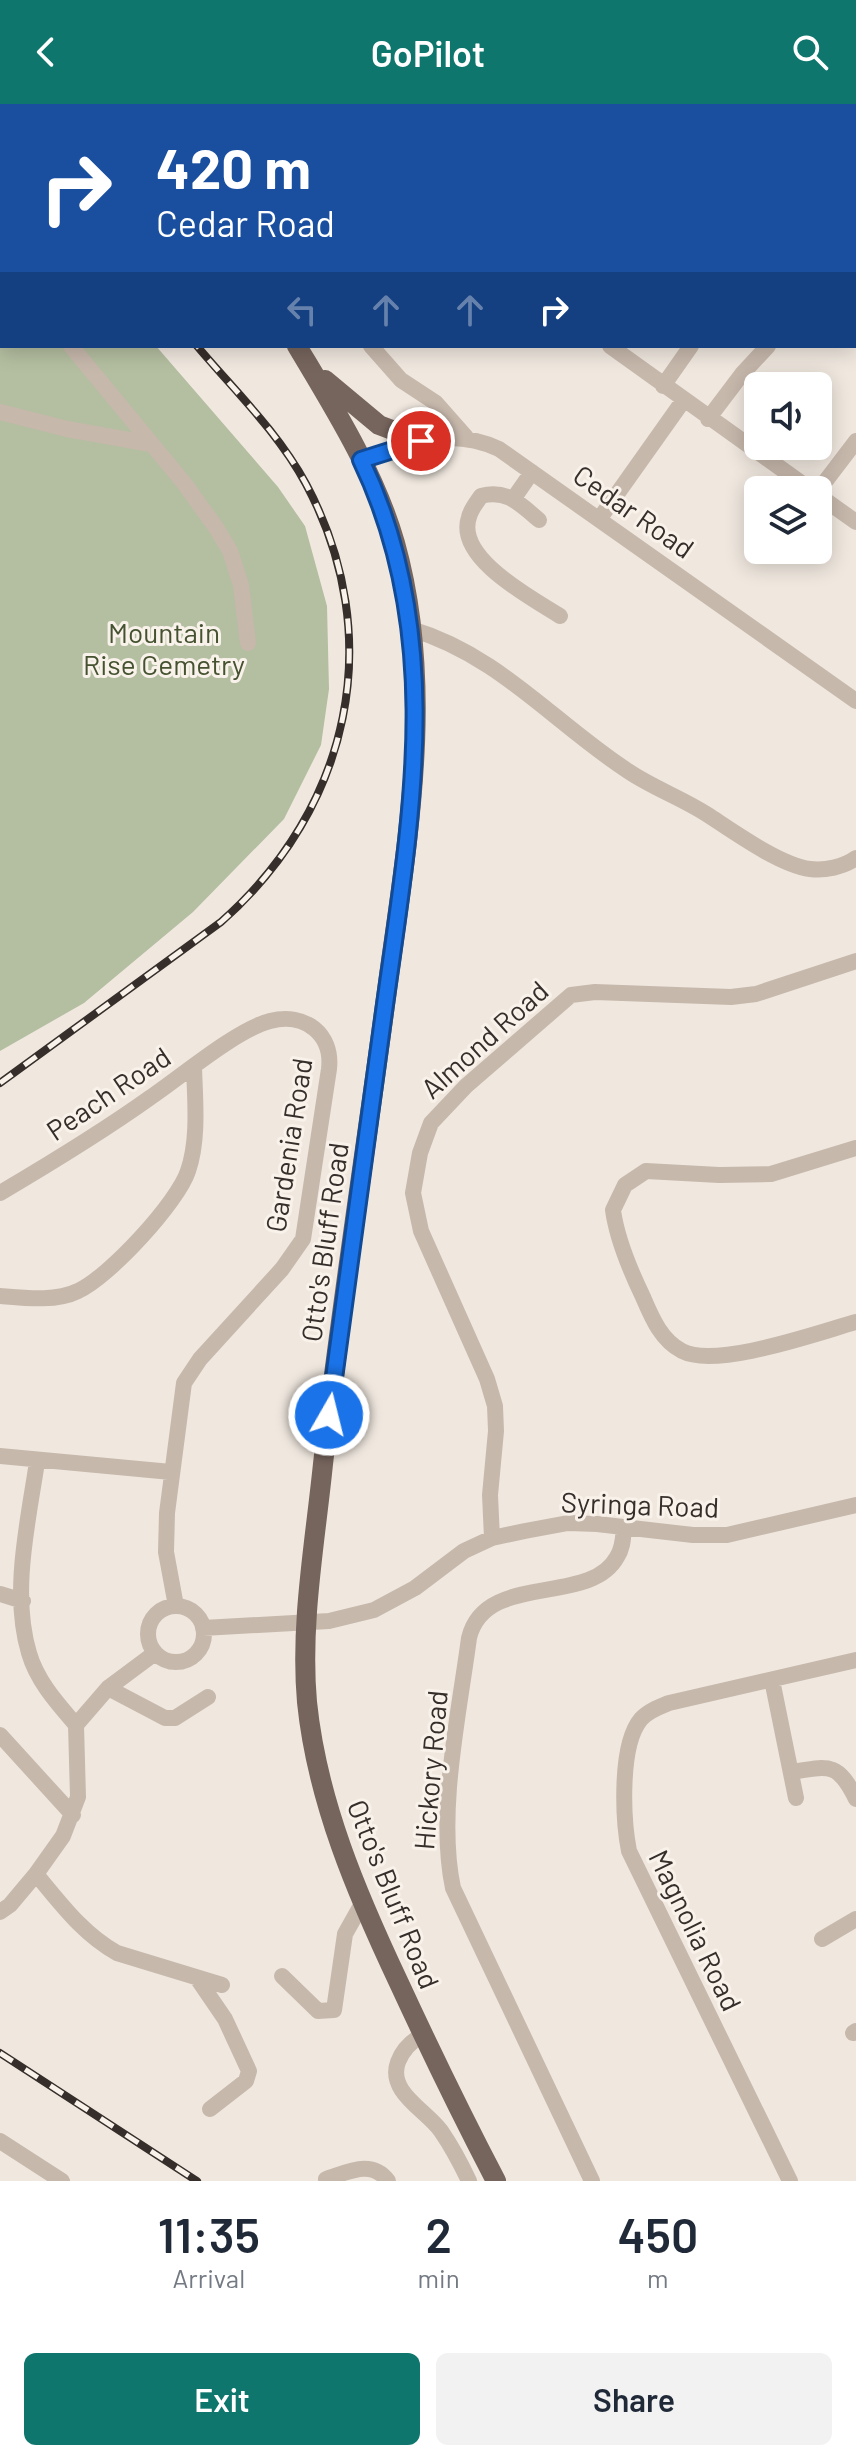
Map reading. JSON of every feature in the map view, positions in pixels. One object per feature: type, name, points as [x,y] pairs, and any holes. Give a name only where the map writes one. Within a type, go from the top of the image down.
[{"type":"main road","points":[[302,355],[368,418],[421,441]]},
{"type":"main road","name":"Otto's Bluff Road","points":[[302,355],[361,460],[382,503],[395,544],[411,629],[415,770],[329,1415],[304,1660],[314,1752],[329,1812],[363,1902],[423,2035],[496,2181]]},
{"type":"street","points":[[73,348],[192,494],[230,551],[243,597],[248,643]]},
{"type":"street","points":[[373,348],[401,380],[436,403],[466,437]]},
{"type":"street","points":[[613,348],[791,476]]},
{"type":"street","points":[[663,386],[690,348]]},
{"type":"street","points":[[708,419],[766,348]]},
{"type":"street","points":[[600,518],[683,401]]},
{"type":"street","points":[[0,412],[67,429],[151,444]]},
{"type":"street","name":"Cedar Road","points":[[361,460],[421,441],[466,437],[499,449],[856,701]]},
{"type":"street","points":[[830,476],[856,441]]},
{"type":"street","points":[[514,498],[532,472]]},
{"type":"street","points":[[539,520],[514,498],[497,491],[481,496],[467,519],[468,537],[489,567],[560,616]]},
{"type":"street","points":[[832,504],[856,522]]},
{"type":"street","points":[[411,629],[444,639],[506,677],[629,772],[679,796],[755,846],[807,869],[824,869],[849,863],[856,858]]},
{"type":"street","name":"Almond Road","points":[[492,1538],[490,1495],[496,1431],[495,1406],[487,1379],[421,1231],[413,1193],[420,1153],[431,1123],[466,1086],[571,995],[595,992],[731,997],[756,994],[856,961]]},
{"type":"street","name":"Gardenia Road","points":[[176,1606],[166,1552],[171,1472],[184,1383],[200,1359],[282,1269],[303,1239],[331,1054],[329,1045],[316,1031],[296,1020],[284,1019],[269,1021],[245,1032],[194,1067]]},
{"type":"street","name":"Peach Road","points":[[0,1193],[94,1136],[194,1067]]},
{"type":"street","name":"Peach Road","points":[[0,1296],[62,1297],[79,1291],[110,1268],[171,1201],[189,1169],[195,1127],[194,1067]]},
{"type":"street","points":[[856,1148],[771,1174],[646,1171],[625,1185],[613,1210],[620,1240],[654,1322],[679,1350],[691,1355],[717,1357],[856,1322]]},
{"type":"street","points":[[0,1456],[37,1462],[171,1472]]},
{"type":"street","points":[[0,1912],[36,1874],[63,1836],[73,1815],[80,1786],[76,1725],[38,1674],[29,1653],[23,1601],[37,1462]]},
{"type":"street","name":"Syringa Road","points":[[203,1628],[329,1621],[374,1610],[399,1599],[464,1551],[492,1538],[568,1523],[727,1535],[856,1505]]},
{"type":"street","name":"Hickory Road","points":[[592,2181],[453,1888],[448,1862],[447,1824],[469,1638],[476,1618],[492,1604],[598,1575],[617,1559],[624,1528]]},
{"type":"street","points":[[0,1594],[23,1601]]},
{"type":"street","points":[[176,1606],[192,1611],[203,1628],[201,1646],[188,1659],[171,1662],[155,1653],[149,1641],[148,1626],[159,1612],[176,1606]]},
{"type":"street","points":[[76,1725],[108,1688],[155,1653]]},
{"type":"street","name":"Magnolia Road","points":[[790,2181],[629,1851],[625,1830],[628,1759],[633,1733],[644,1716],[669,1703],[856,1660]]},
{"type":"street","points":[[772,1680],[796,1798]]},
{"type":"street","points":[[108,1688],[165,1718],[175,1718],[208,1697]]},
{"type":"street","points":[[0,1735],[73,1815]]},
{"type":"street","points":[[792,1772],[827,1767],[835,1769],[848,1783],[856,1799]]},
{"type":"street","points":[[36,1874],[65,1910],[103,1945],[117,1953],[222,1985]]},
{"type":"street","points":[[282,1976],[318,2011],[334,2010],[345,1934],[363,1902]]},
{"type":"street","points":[[822,1939],[856,1919]]},
{"type":"street","points":[[197,1978],[225,2019],[249,2071],[246,2081],[210,2109]]},
{"type":"street","points":[[423,2035],[413,2040],[399,2058],[395,2072],[398,2086],[442,2132],[469,2181]]},
{"type":"street","points":[[0,2141],[62,2181]]},
{"type":"street","points":[[326,2179],[370,2168],[381,2172],[388,2181]]},
{"type":"green space","name":"Mountain Rise Cemetry","points":[[0,348],[158,348],[278,487],[305,526],[327,606],[329,689],[321,745],[284,819],[193,912],[84,1003],[0,1051]]},
{"type":"railway","points":[[0,1083],[221,922],[265,877],[300,827],[326,774],[343,718],[349,660],[345,601],[331,542],[295,465],[255,412],[199,348]]},
{"type":"railway","points":[[0,2053],[197,2181]]},
{"type":"route","points":[[329,1415],[415,770],[413,648],[407,598],[382,503],[361,460],[421,441]]}]
